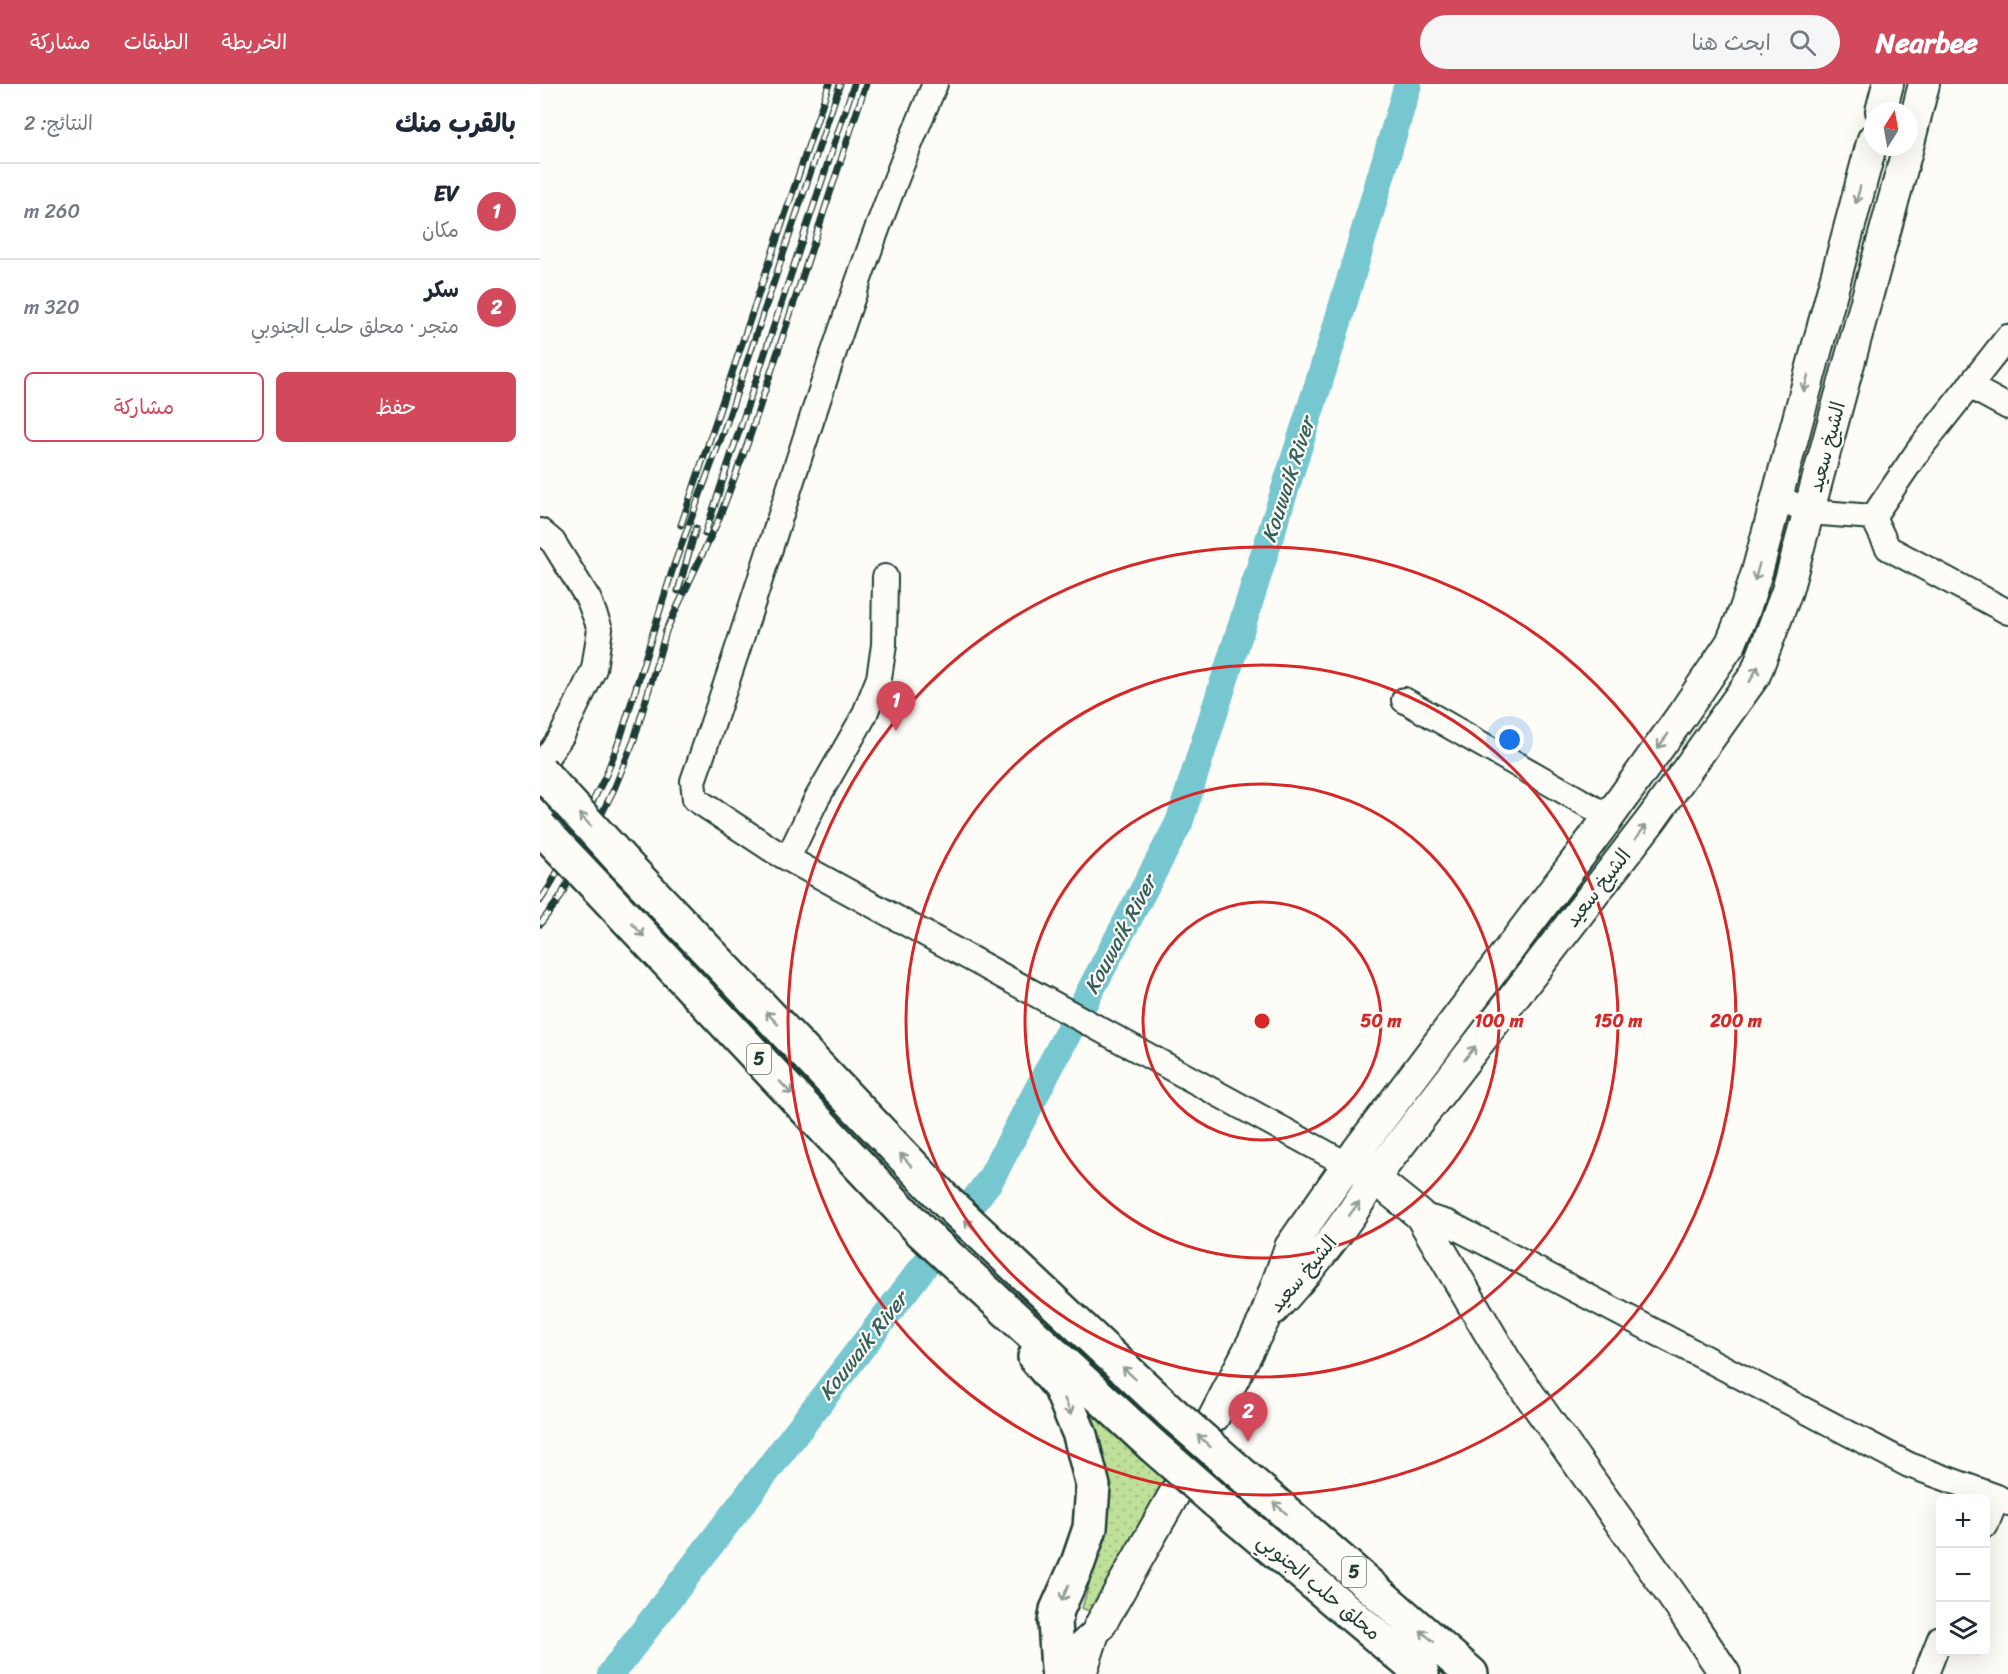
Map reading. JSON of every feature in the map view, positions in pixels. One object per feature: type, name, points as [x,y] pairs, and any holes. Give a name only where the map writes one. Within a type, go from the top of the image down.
[{"type":"highway","name":"محلق حلب الجنوبي","points":[[540,769],[624,862],[947,1202],[1172,1413],[1471,1674]]},
{"type":"highway","name":"5","points":[[540,827],[921,1231],[970,1276]]},
{"type":"highway","name":"محلق حلب الجنوبي","points":[[970,1276],[1153,1446],[1422,1674]]},
{"type":"highway","points":[[970,1276],[1060,1388],[1080,1435],[1093,1486],[1090,1528],[1078,1563],[1057,1610],[1055,1622],[1065,1672]]},
{"type":"main road","points":[[1883,102],[1888,84]]},
{"type":"main road","points":[[1918,108],[1924,84]]},
{"type":"main road","name":"الشيخ سعيد","points":[[1361,1171],[1731,643],[1757,572],[1868,156]]},
{"type":"main road","name":"الشيخ سعيد","points":[[1214,1417],[1264,1320],[1290,1247],[1361,1171],[1651,820],[1755,675],[1787,591],[1906,156]]},
{"type":"main road","points":[[1361,1171],[1420,1215],[1507,1363],[1682,1608],[1725,1674]]},
{"type":"main road","points":[[1099,1627],[1176,1491]]},
{"type":"street","points":[[935,84],[901,162],[820,391],[754,594],[730,677],[693,781],[695,799],[788,858],[1361,1171]]},
{"type":"street","points":[[1873,517],[1918,451],[2008,337]]},
{"type":"street","points":[[1970,386],[2008,407]]},
{"type":"street","points":[[1776,496],[1809,512],[1873,517]]},
{"type":"street","points":[[1873,517],[1887,548],[2008,612]]},
{"type":"street","points":[[540,531],[553,542],[589,600],[600,629],[594,669],[562,735],[540,769]]},
{"type":"street","points":[[788,858],[816,800],[864,716],[879,678],[884,645],[885,577]]},
{"type":"street","points":[[1404,700],[1609,817]]},
{"type":"street","points":[[1420,1215],[1448,1223],[1909,1465],[2002,1500],[1990,1519]]},
{"type":"street","points":[[1065,1672],[1076,1648],[1099,1627]]},
{"type":"street","points":[[1926,1674],[1936,1650]]},
{"type":"green space","points":[[1069,1381],[1167,1476],[1091,1612],[1082,1608],[1102,1541]]},
{"type":"waterway","name":"Kouwaik River","points":[[611,1674],[990,1180],[1179,823],[1334,335],[1408,84]]},
{"type":"railway","points":[[681,525],[829,84]]},
{"type":"railway","points":[[540,901],[550,886],[606,775],[621,736],[674,565],[728,419],[840,84]]},
{"type":"railway","points":[[705,534],[854,84]]},
{"type":"railway","points":[[665,633],[718,521],[748,442],[866,84]]},
{"type":"railway","points":[[678,591],[696,528]]},
{"type":"railway","points":[[540,924],[560,898],[614,789],[634,740],[668,625]]},
{"type":"place","name":"EV","points":[[896,731]]},
{"type":"place","name":"سكر","points":[[1248,1442]]}]
